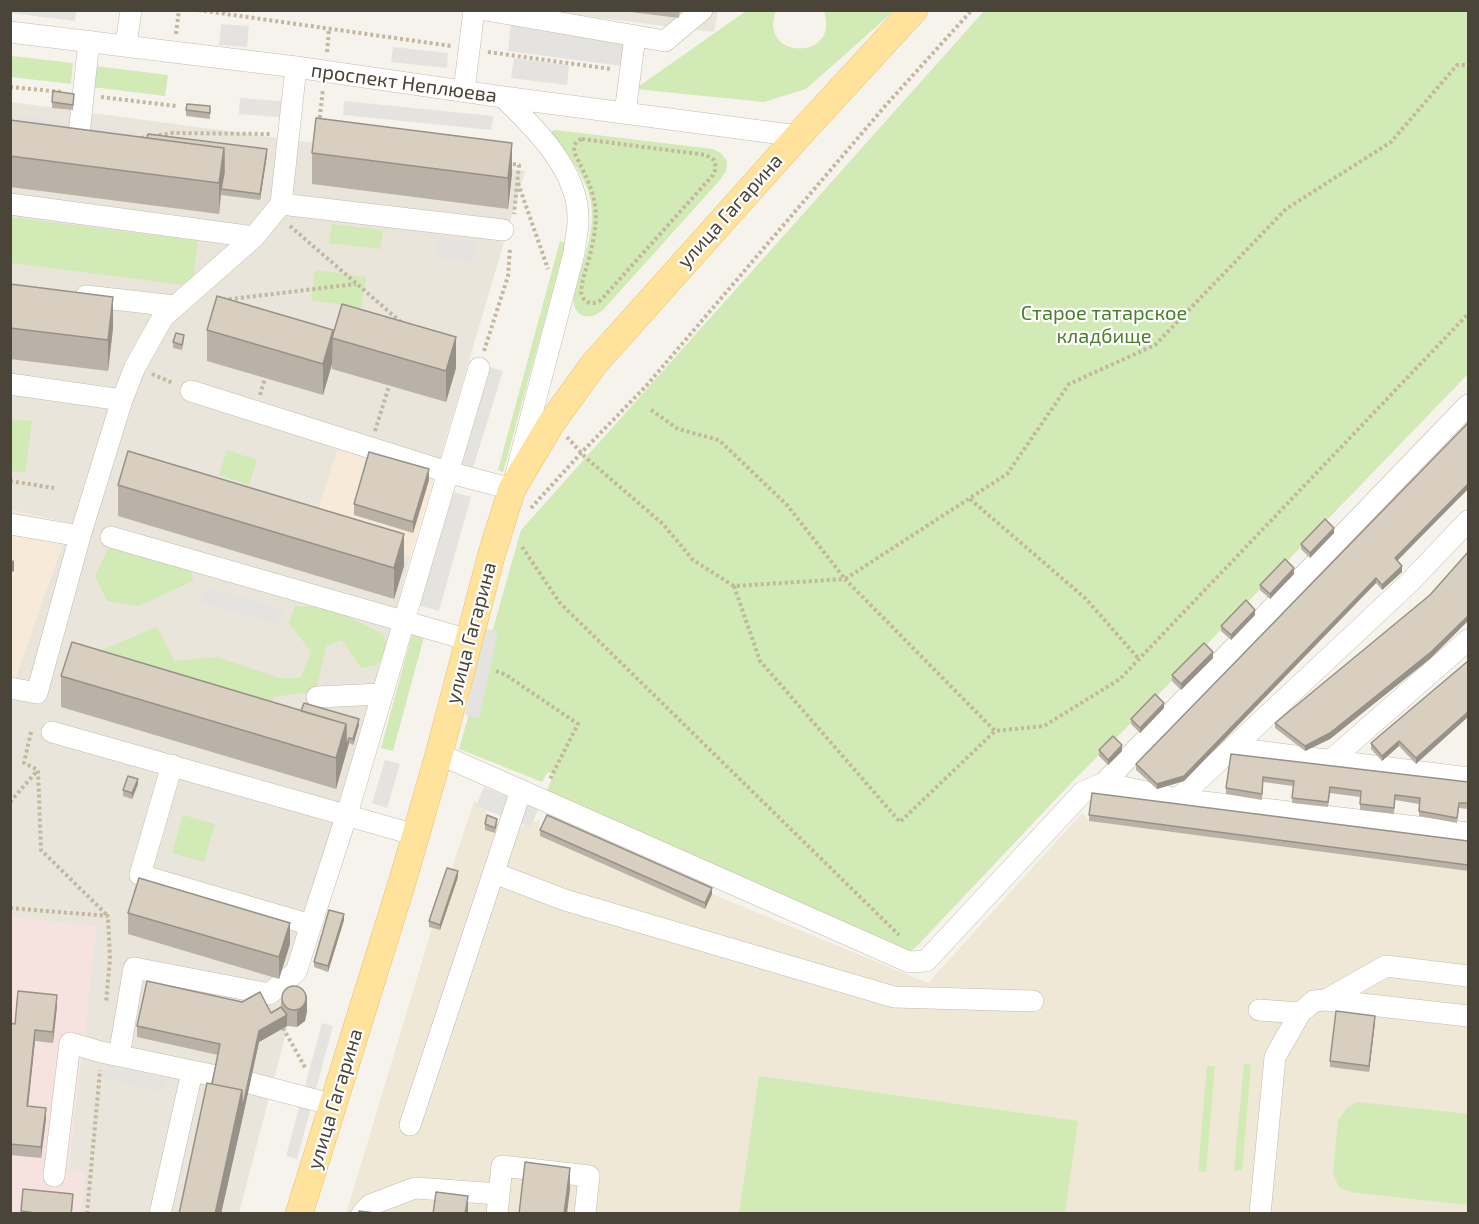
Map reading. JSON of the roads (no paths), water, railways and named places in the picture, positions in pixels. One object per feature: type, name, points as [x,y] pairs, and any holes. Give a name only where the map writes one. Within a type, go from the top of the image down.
[{"type":"main road","name":"улица Гагарина","points":[[299,1214],[416,835],[492,553],[512,489],[552,422],[594,363],[914,10]]},
{"type":"street","points":[[126,45],[131,10]]},
{"type":"street","points":[[464,91],[474,10]]},
{"type":"street","points":[[486,10],[666,41],[702,10]]},
{"type":"street","name":"проспект Неплюева","points":[[10,32],[296,67],[798,136]]},
{"type":"street","points":[[625,113],[635,36]]},
{"type":"street","points":[[79,134],[88,41]]},
{"type":"street","points":[[10,688],[37,693],[80,536],[122,400],[135,367],[163,317],[254,237],[278,208],[296,67]]},
{"type":"street","points":[[191,391],[447,472],[512,489],[574,253],[578,220],[575,197],[557,158],[532,125],[503,97]]},
{"type":"street","points":[[58,131],[134,140]]},
{"type":"street","points":[[10,204],[254,237]]},
{"type":"street","points":[[278,208],[509,231]]},
{"type":"street","points":[[62,293],[175,306]]},
{"type":"street","points":[[119,1056],[134,968],[269,994],[296,972],[347,814],[479,368]]},
{"type":"street","points":[[10,384],[122,400]]},
{"type":"street","points":[[439,754],[909,962],[926,961],[1083,792],[1104,783],[1468,405]]},
{"type":"street","points":[[1178,799],[1410,582],[1468,521]]},
{"type":"street","points":[[10,524],[80,536]]},
{"type":"street","points":[[111,537],[469,640]]},
{"type":"street","points":[[1330,760],[1468,640]]},
{"type":"street","points":[[317,697],[382,694]]},
{"type":"street","points":[[52,732],[416,835]]},
{"type":"street","points":[[1232,748],[1468,778]]},
{"type":"street","points":[[172,765],[140,875],[311,925]]},
{"type":"street","points":[[1104,783],[1178,799],[1468,833]]},
{"type":"street","points":[[410,1125],[494,873],[531,794]]},
{"type":"street","points":[[494,873],[565,900],[894,997],[1033,1001]]},
{"type":"street","points":[[1326,1000],[1386,966],[1468,976]]},
{"type":"street","points":[[1260,1214],[1275,1057],[1300,1013],[1314,1000],[1326,1000],[1468,1016]]},
{"type":"street","points":[[1259,1010],[1300,1013]]},
{"type":"street","points":[[54,1176],[70,1042],[119,1056],[216,1076]]},
{"type":"street","points":[[160,1214],[192,1072]]},
{"type":"street","points":[[250,1083],[334,1105]]},
{"type":"street","points":[[362,1214],[370,1205],[415,1188],[498,1204],[502,1166],[589,1176],[585,1214]]},
{"type":"park label","name":"Старое татарское кладбище","points":[[1104,324]]}]
